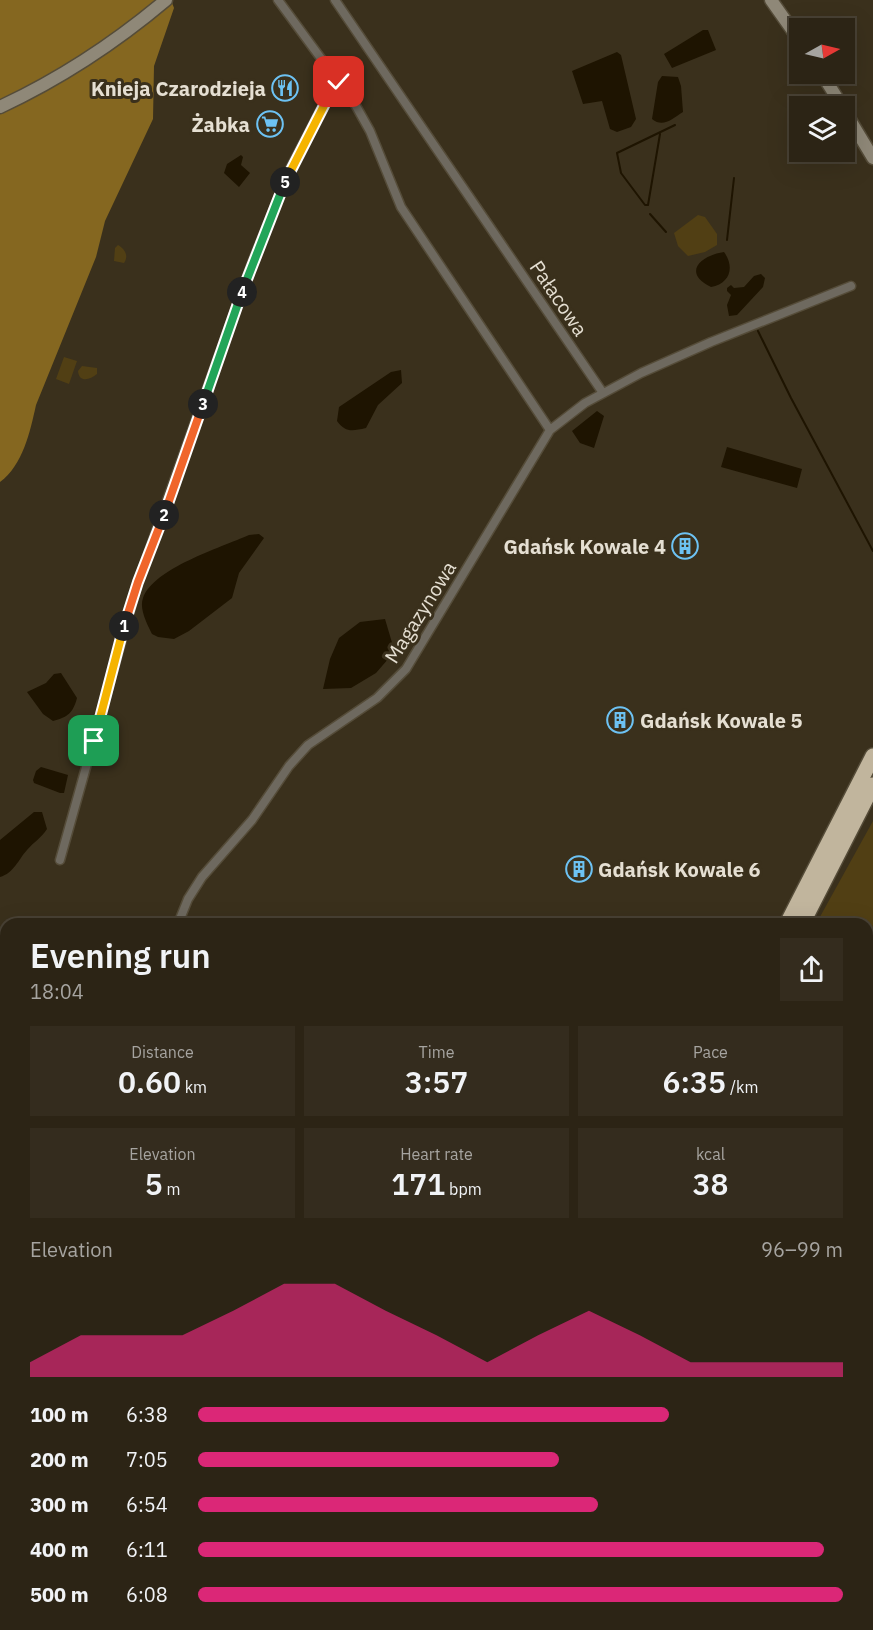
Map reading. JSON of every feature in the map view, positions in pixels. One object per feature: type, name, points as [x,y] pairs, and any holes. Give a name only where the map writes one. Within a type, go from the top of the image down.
[{"type":"highway","points":[[790,918],[873,756]]},
{"type":"highway","points":[[805,918],[873,785]]},
{"type":"street","points":[[0,107],[61,75],[107,46],[166,0]]},
{"type":"street","points":[[278,0],[356,106],[370,131],[401,207],[550,430]]},
{"type":"street","name":"Pałacowa","points":[[335,0],[603,393]]},
{"type":"street","points":[[771,0],[789,25]]},
{"type":"street","points":[[60,860],[126,621],[250,268],[290,169],[332,90],[339,82]]},
{"type":"street","points":[[855,128],[873,158]]},
{"type":"street","points":[[603,393],[641,373],[711,342],[851,286]]},
{"type":"street","name":"Magazynowa","points":[[180,918],[188,899],[202,877],[252,820],[289,766],[308,746],[377,698],[406,669],[550,430],[585,403],[603,393]]},
{"type":"shaded area","points":[[0,0],[171,0],[174,8],[154,66],[153,119],[105,221],[96,257],[36,405],[20,457],[8,475],[0,482]]},
{"type":"shaded area","points":[[703,30],[708,30],[716,50],[672,68],[664,54]]},
{"type":"shaded area","points":[[617,52],[621,55],[636,119],[631,127],[617,132],[610,129],[602,101],[583,104],[572,71]]},
{"type":"shaded area","points":[[662,76],[678,77],[683,112],[667,122],[660,123],[652,119],[658,82]]},
{"type":"shaded area","points":[[241,155],[243,157],[241,165],[250,173],[239,187],[224,173],[227,164]]},
{"type":"shaded area","points":[[698,215],[705,217],[717,234],[717,245],[705,252],[688,256],[678,246],[674,233]]},
{"type":"shaded area","points":[[118,245],[126,253],[124,263],[114,261],[115,248]]},
{"type":"shaded area","points":[[724,252],[729,263],[729,274],[723,282],[711,287],[697,276],[696,270],[702,260]]},
{"type":"shaded area","points":[[761,274],[765,278],[763,287],[737,315],[729,316],[727,305],[731,295],[727,288],[731,285],[734,288],[744,287],[754,276]]},
{"type":"shaded area","points":[[64,357],[77,361],[69,384],[56,379]]},
{"type":"shaded area","points":[[82,366],[97,368],[97,374],[83,379],[78,371]]},
{"type":"shaded area","points":[[401,370],[402,383],[378,405],[366,428],[350,430],[340,425],[337,421],[339,407],[391,372]]},
{"type":"shaded area","points":[[597,411],[604,416],[594,448],[580,443],[572,431]]},
{"type":"shaded area","points":[[727,447],[802,469],[797,488],[721,467]]},
{"type":"shaded area","points":[[259,534],[264,538],[239,573],[232,598],[189,631],[174,639],[152,634],[144,616],[142,602],[150,587],[160,577],[189,560],[249,535]]},
{"type":"shaded area","points":[[385,619],[393,646],[389,658],[376,673],[351,688],[323,689],[330,659],[339,638],[360,622]]},
{"type":"shaded area","points":[[61,673],[77,698],[69,714],[53,721],[43,714],[27,692],[46,683],[54,674]]},
{"type":"shaded area","points":[[41,767],[68,775],[64,793],[34,783],[36,771]]},
{"type":"shaded area","points":[[34,812],[42,812],[47,829],[12,869],[0,877],[0,840]]},
{"type":"shaded area","points":[[873,821],[873,918],[819,918]]},
{"type":"waterway","points":[[660,134],[648,205],[645,205],[621,173],[617,153],[675,125]]},
{"type":"waterway","points":[[727,240],[734,178]]},
{"type":"waterway","points":[[650,214],[666,232]]},
{"type":"waterway","points":[[758,331],[873,551]]},
{"type":"place","name":"Knieja Czarodzieja","points":[[285,88]]},
{"type":"place","name":"Żabka","points":[[270,124]]},
{"type":"place","name":"Gdańsk Kowale 4","points":[[685,546]]},
{"type":"place","name":"Gdańsk Kowale 5","points":[[620,720]]},
{"type":"place","name":"Gdańsk Kowale 6","points":[[579,869]]},
{"type":"route","points":[[94,741],[138,582],[252,263],[290,169],[332,90],[339,82]]}]
